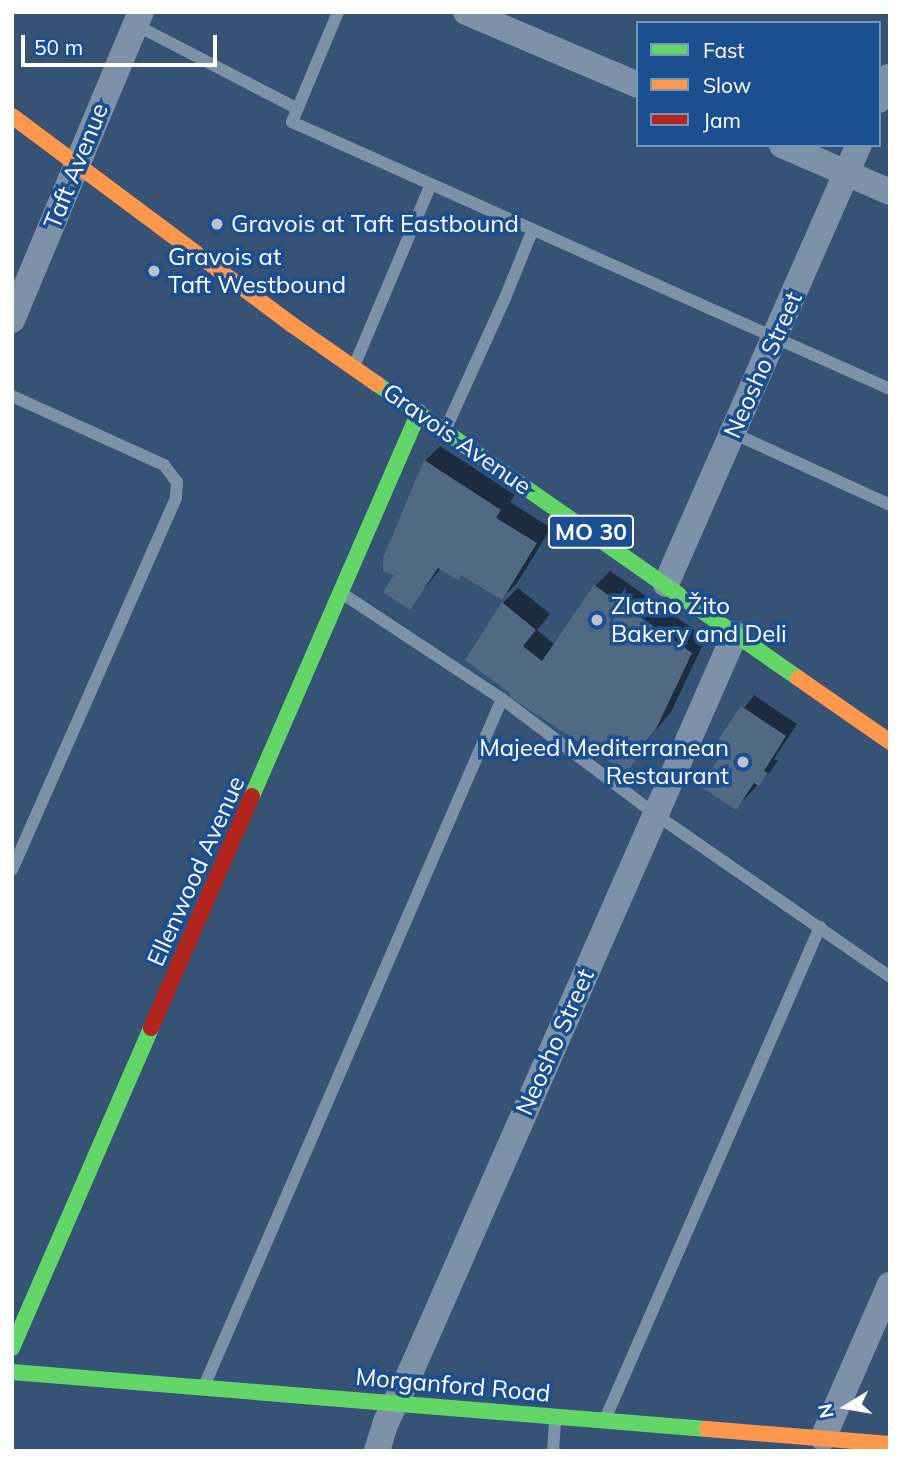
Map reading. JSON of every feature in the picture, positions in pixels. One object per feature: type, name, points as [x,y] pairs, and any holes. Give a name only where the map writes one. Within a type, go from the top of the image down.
[{"type":"street","points":[[466,12],[636,84]]},
{"type":"street","name":"Taft Avenue","points":[[12,320],[138,18]]},
{"type":"street","points":[[881,96],[890,76]]},
{"type":"street","name":"Gravois Avenue","points":[[18,124],[354,367],[890,742]]},
{"type":"street","points":[[787,147],[890,191]]},
{"type":"street","name":"Neosho Street","points":[[666,584],[858,147]]},
{"type":"street","name":"Ellenwood Avenue","points":[[12,1348],[419,412]]},
{"type":"street","name":"Neosho Street","points":[[377,1451],[395,1404],[735,634]]},
{"type":"street","points":[[823,1438],[888,1294]]},
{"type":"street","name":"Morganford Road","points":[[12,1372],[605,1420],[754,1442],[823,1438],[890,1444]]},
{"type":"lane","points":[[338,12],[292,122],[890,388]]},
{"type":"lane","points":[[138,18],[298,109]]},
{"type":"lane","points":[[354,367],[430,184]]},
{"type":"lane","points":[[446,430],[505,299],[533,229]]},
{"type":"lane","points":[[12,396],[164,465],[177,482],[176,498],[12,869]]},
{"type":"lane","points":[[733,433],[890,505]]},
{"type":"lane","points":[[342,594],[502,699],[655,814],[890,977]]},
{"type":"lane","points":[[203,1388],[502,699]]},
{"type":"lane","points":[[605,1420],[820,927]]},
{"type":"lane","points":[[553,1451],[555,1416]]},
{"type":"building","points":[[424,460],[501,510],[496,518],[537,543],[502,600],[461,575],[458,580],[438,568],[410,610],[383,592],[394,575],[383,571],[383,558]]},
{"type":"building","points":[[594,585],[692,653],[656,729],[634,755],[635,761],[626,772],[509,697],[511,694],[465,660],[502,602],[536,630],[523,646],[542,661]]},
{"type":"building","name":"Majeed Mediterranean Restaurant","points":[[741,706],[786,736],[764,771],[768,773],[759,786],[754,783],[736,810],[700,786],[722,754],[713,747]]},
{"type":"traffic: fast","points":[[377,384],[798,678]]},
{"type":"traffic: fast","points":[[252,796],[419,412]]},
{"type":"traffic: fast","points":[[12,1348],[151,1028]]},
{"type":"traffic: fast","points":[[12,1372],[707,1429]]},
{"type":"traffic: slow","points":[[12,116],[291,324],[377,384]]},
{"type":"traffic: slow","points":[[798,678],[890,742]]},
{"type":"traffic: slow","points":[[707,1429],[890,1444]]},
{"type":"traffic: jam","points":[[151,1028],[252,796]]},
{"type":"place","name":"Gravois at Taft Eastbound","points":[[217,224]]},
{"type":"place","name":"Gravois at Taft Westbound","points":[[154,271]]},
{"type":"place","name":"Zlatno Žito Bakery and Deli","points":[[597,620]]},
{"type":"place","name":"Majeed Mediterranean Restaurant","points":[[743,762]]}]
